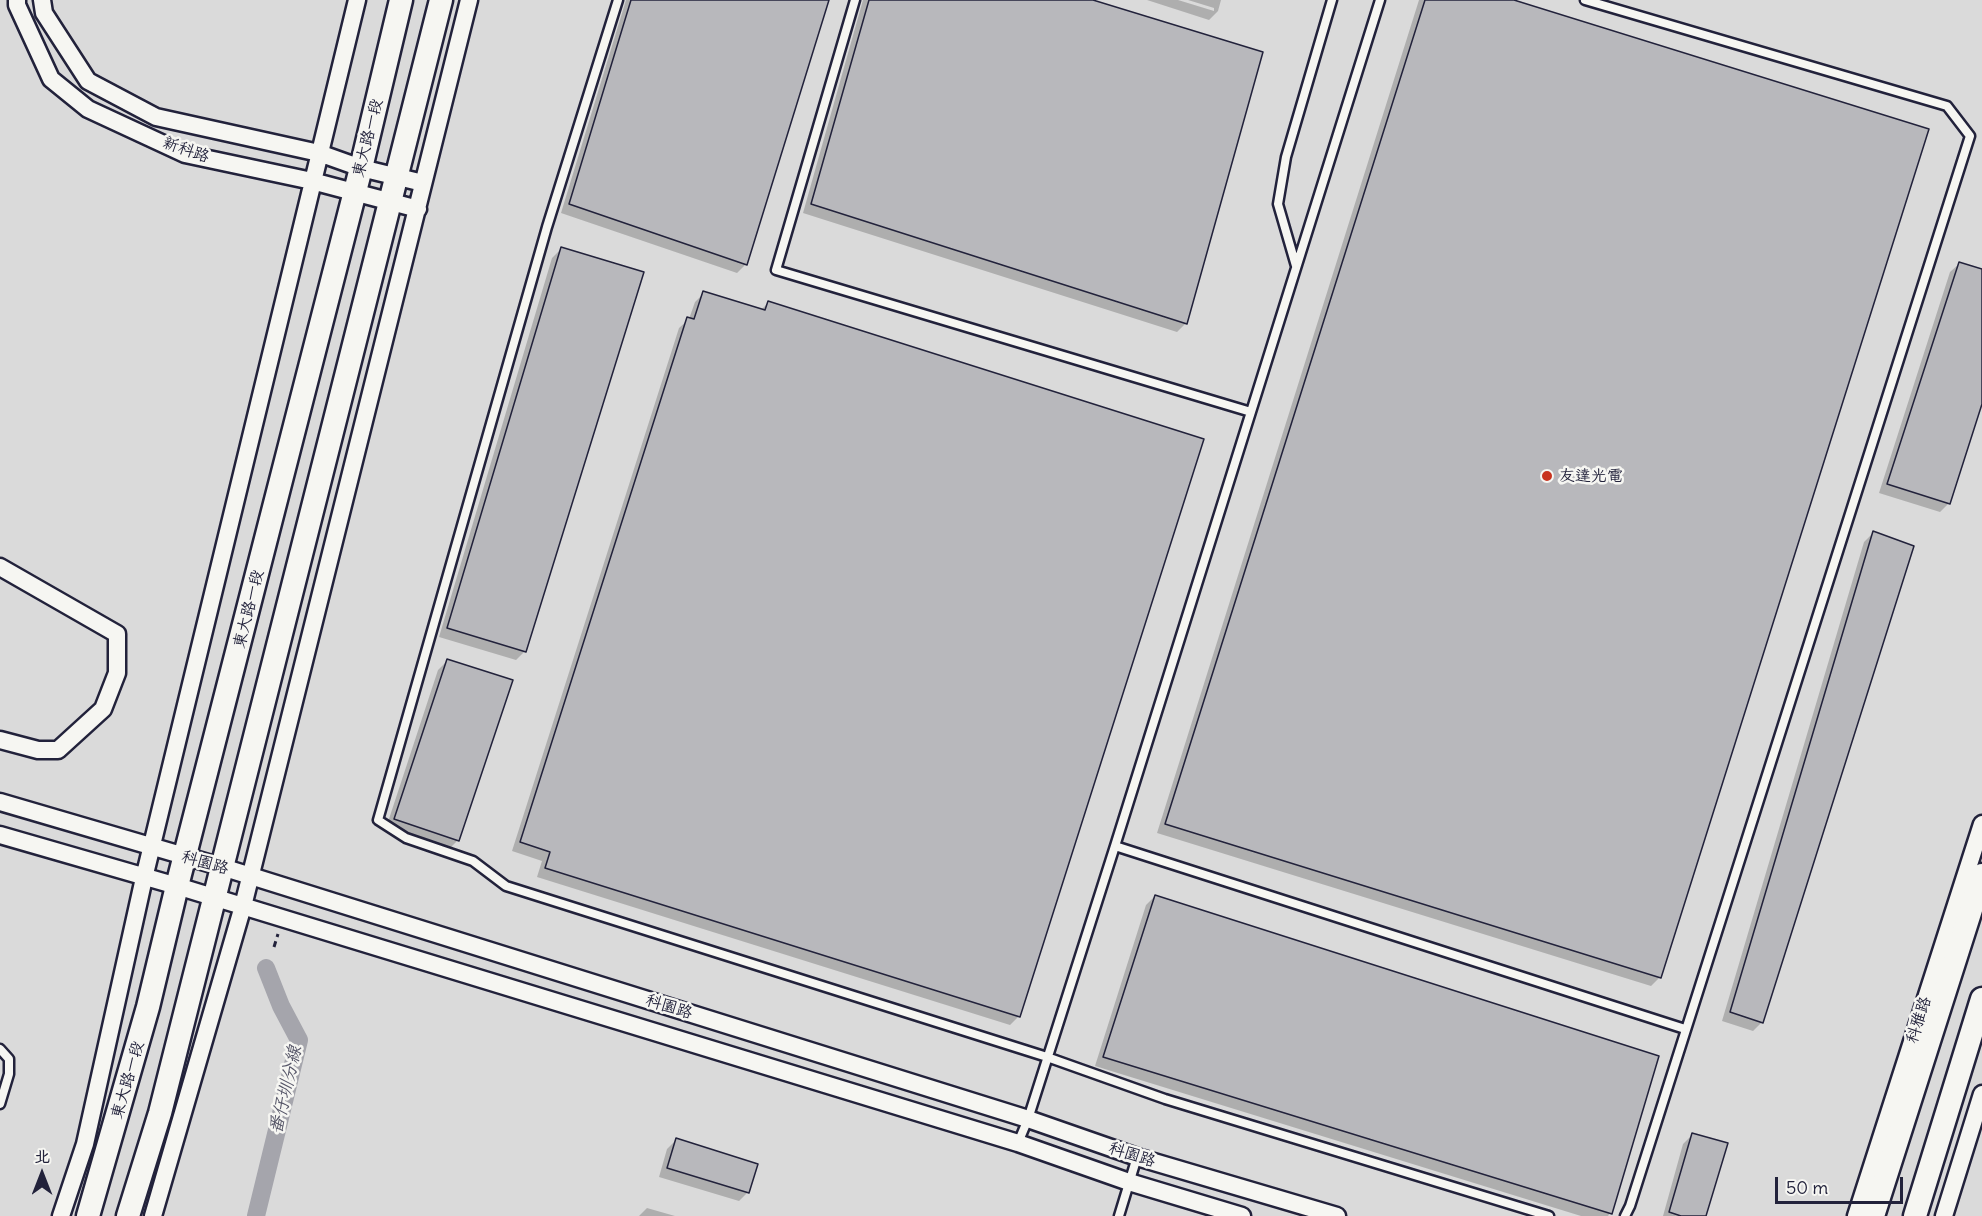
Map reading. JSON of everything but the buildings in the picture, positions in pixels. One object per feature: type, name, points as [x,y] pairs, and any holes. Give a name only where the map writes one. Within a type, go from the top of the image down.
[{"type":"street","name":"新科路","points":[[17,0],[17,5],[51,79],[88,109],[185,154],[312,181],[354,194],[418,209]]},
{"type":"street","name":"新科路","points":[[42,0],[44,13],[88,81],[156,117],[319,153],[361,168],[398,175],[423,183]]},
{"type":"street","points":[[61,1216],[85,1144],[151,847],[357,0]]},
{"type":"street","name":"東大路一段","points":[[88,1216],[148,1007],[361,168],[401,0]]},
{"type":"street","points":[[128,1216],[160,1113],[441,0]]},
{"type":"street","points":[[153,1216],[251,876],[469,0]]},
{"type":"street","points":[[0,567],[117,634],[117,673],[103,709],[58,750],[38,750],[0,740]]},
{"type":"street","name":"科園路","points":[[0,802],[222,867],[1028,1119],[1137,1157],[1337,1216]]},
{"type":"street","name":"科雅路","points":[[1856,1216],[1982,824]]},
{"type":"street","name":"科園路","points":[[0,835],[177,886],[1018,1143],[1129,1182],[1242,1216]]},
{"type":"street","name":"科雅路","points":[[1873,1216],[1982,875]]},
{"type":"street","points":[[1915,1216],[1982,999]]},
{"type":"street","points":[[1944,1216],[1982,1094]]},
{"type":"lane","points":[[618,0],[547,227],[378,820],[406,838],[473,861],[506,886],[1047,1057],[1164,1099],[1549,1216]]},
{"type":"lane","points":[[855,0],[776,270],[1251,412]]},
{"type":"lane","points":[[1296,266],[1278,204],[1286,156],[1332,0]]},
{"type":"lane","points":[[1018,1143],[1028,1119],[1115,846],[1380,0]]},
{"type":"lane","points":[[1585,0],[1947,106],[1970,136],[1630,1206],[1624,1216]]},
{"type":"lane","points":[[1115,846],[1685,1029]]},
{"type":"lane","points":[[0,1049],[9,1059],[9,1074],[0,1104]]},
{"type":"lane","points":[[1119,1216],[1137,1157]]},
{"type":"shaded area","name":"友達光電","points":[[0,0],[1982,0],[1982,1216],[0,1216]]},
{"type":"waterway","name":"番仔圳分線","points":[[256,1216],[299,1040],[281,1006],[266,968]]},
{"type":"place","name":"友達光電","points":[[1547,476]]}]
